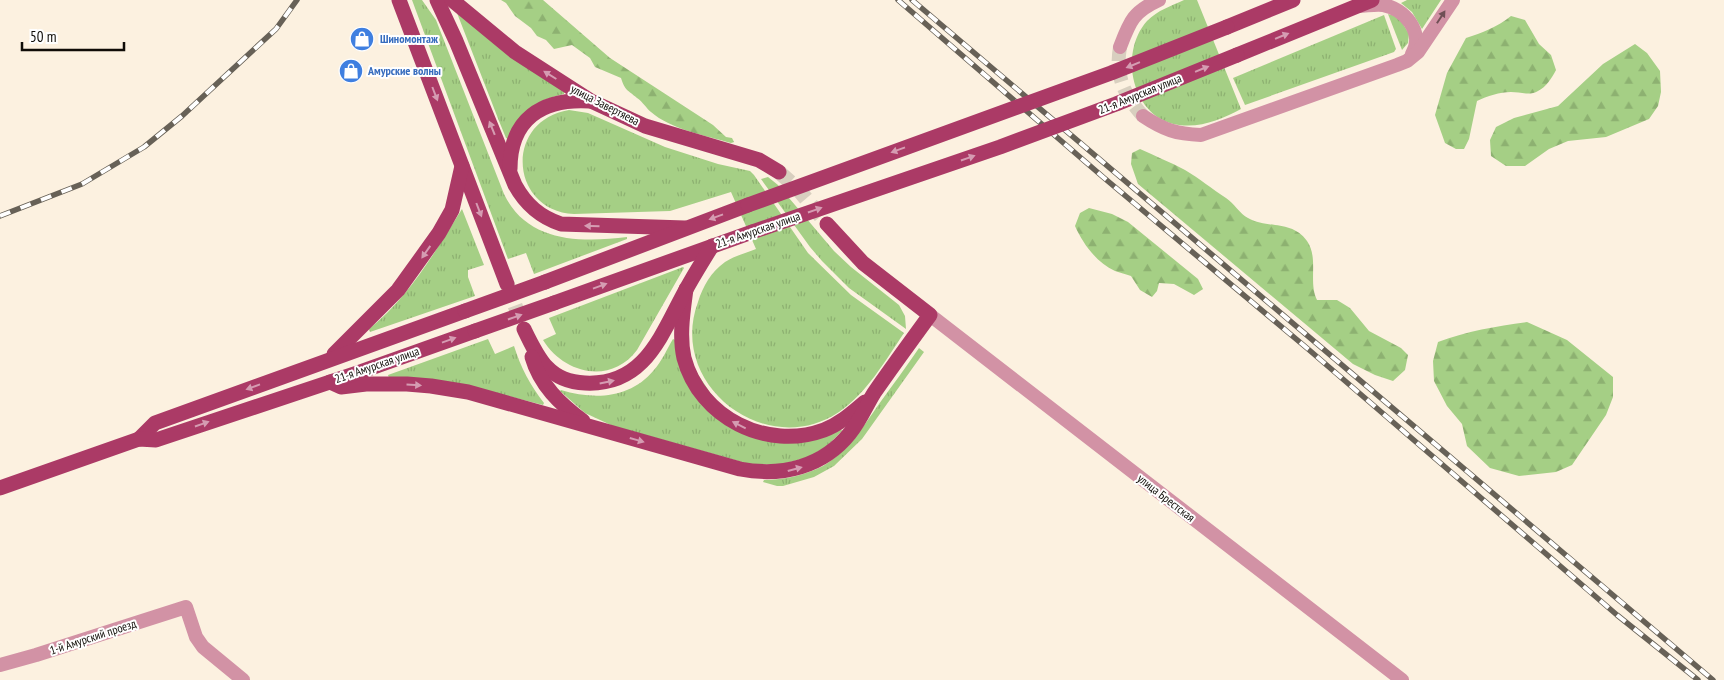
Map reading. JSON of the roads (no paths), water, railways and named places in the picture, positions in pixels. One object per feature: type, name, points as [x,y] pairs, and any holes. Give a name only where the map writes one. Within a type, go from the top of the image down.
[{"type":"main road","points":[[399,0],[507,284]]},
{"type":"main road","points":[[437,0],[520,195],[533,209],[544,217],[561,224],[685,228]]},
{"type":"main road","name":"улица Завертяева","points":[[452,0],[515,52],[591,101],[645,126],[759,160],[779,172]]},
{"type":"main road","name":"21-я Амурская улица","points":[[138,439],[155,423],[546,282],[685,228],[1111,73],[1293,0]]},
{"type":"main road","name":"21-я Амурская улица","points":[[0,488],[138,439],[156,440],[330,382],[712,246],[1000,147],[1116,104],[1372,0]]},
{"type":"main road","points":[[510,173],[512,147],[524,124],[531,116],[550,104],[576,100],[591,101]]},
{"type":"main road","points":[[328,360],[389,301],[434,240],[452,210],[462,164]]},
{"type":"main road","points":[[330,382],[341,387],[366,384],[407,384],[449,388],[485,396],[756,472],[785,471],[811,464],[843,442],[874,394],[930,315],[863,263],[827,224]]},
{"type":"main road","points":[[524,329],[544,366],[550,372],[559,377],[582,383],[612,381],[634,369],[655,345],[712,246]]},
{"type":"main road","points":[[686,289],[682,336],[684,358],[690,374],[710,405],[738,425],[776,437],[818,432],[844,420],[874,394]]},
{"type":"main road","points":[[531,344],[536,370],[547,388],[590,427]]},
{"type":"street","points":[[1120,47],[1126,30],[1134,16],[1144,7],[1159,0]]},
{"type":"street","points":[[1143,116],[1160,127],[1176,133],[1201,135],[1407,61],[1422,47],[1453,0]]},
{"type":"street","points":[[1356,6],[1382,5],[1396,10],[1408,19],[1414,29],[1417,40],[1416,47],[1407,61]]},
{"type":"street","name":"улица Брестская","points":[[930,315],[1402,680]]},
{"type":"street","name":"1-й Амурский проезд","points":[[0,665],[186,607],[196,638],[203,647],[243,680]]},
{"type":"tunnel","points":[[1120,47],[1119,67],[1122,84],[1126,93],[1143,116]]},
{"type":"tunnel","points":[[779,172],[798,189],[827,224]]},
{"type":"tunnel","points":[[507,284],[523,327]]},
{"type":"railway","points":[[0,216],[82,184],[144,147],[182,116],[276,29],[297,0]]},
{"type":"railway","points":[[898,0],[1617,615],[1698,680]]},
{"type":"railway","points":[[912,0],[1713,680]]},
{"type":"place","name":"Шиномонтаж","points":[[362,39]]},
{"type":"place","name":"Амурские волны","points":[[351,71]]}]
